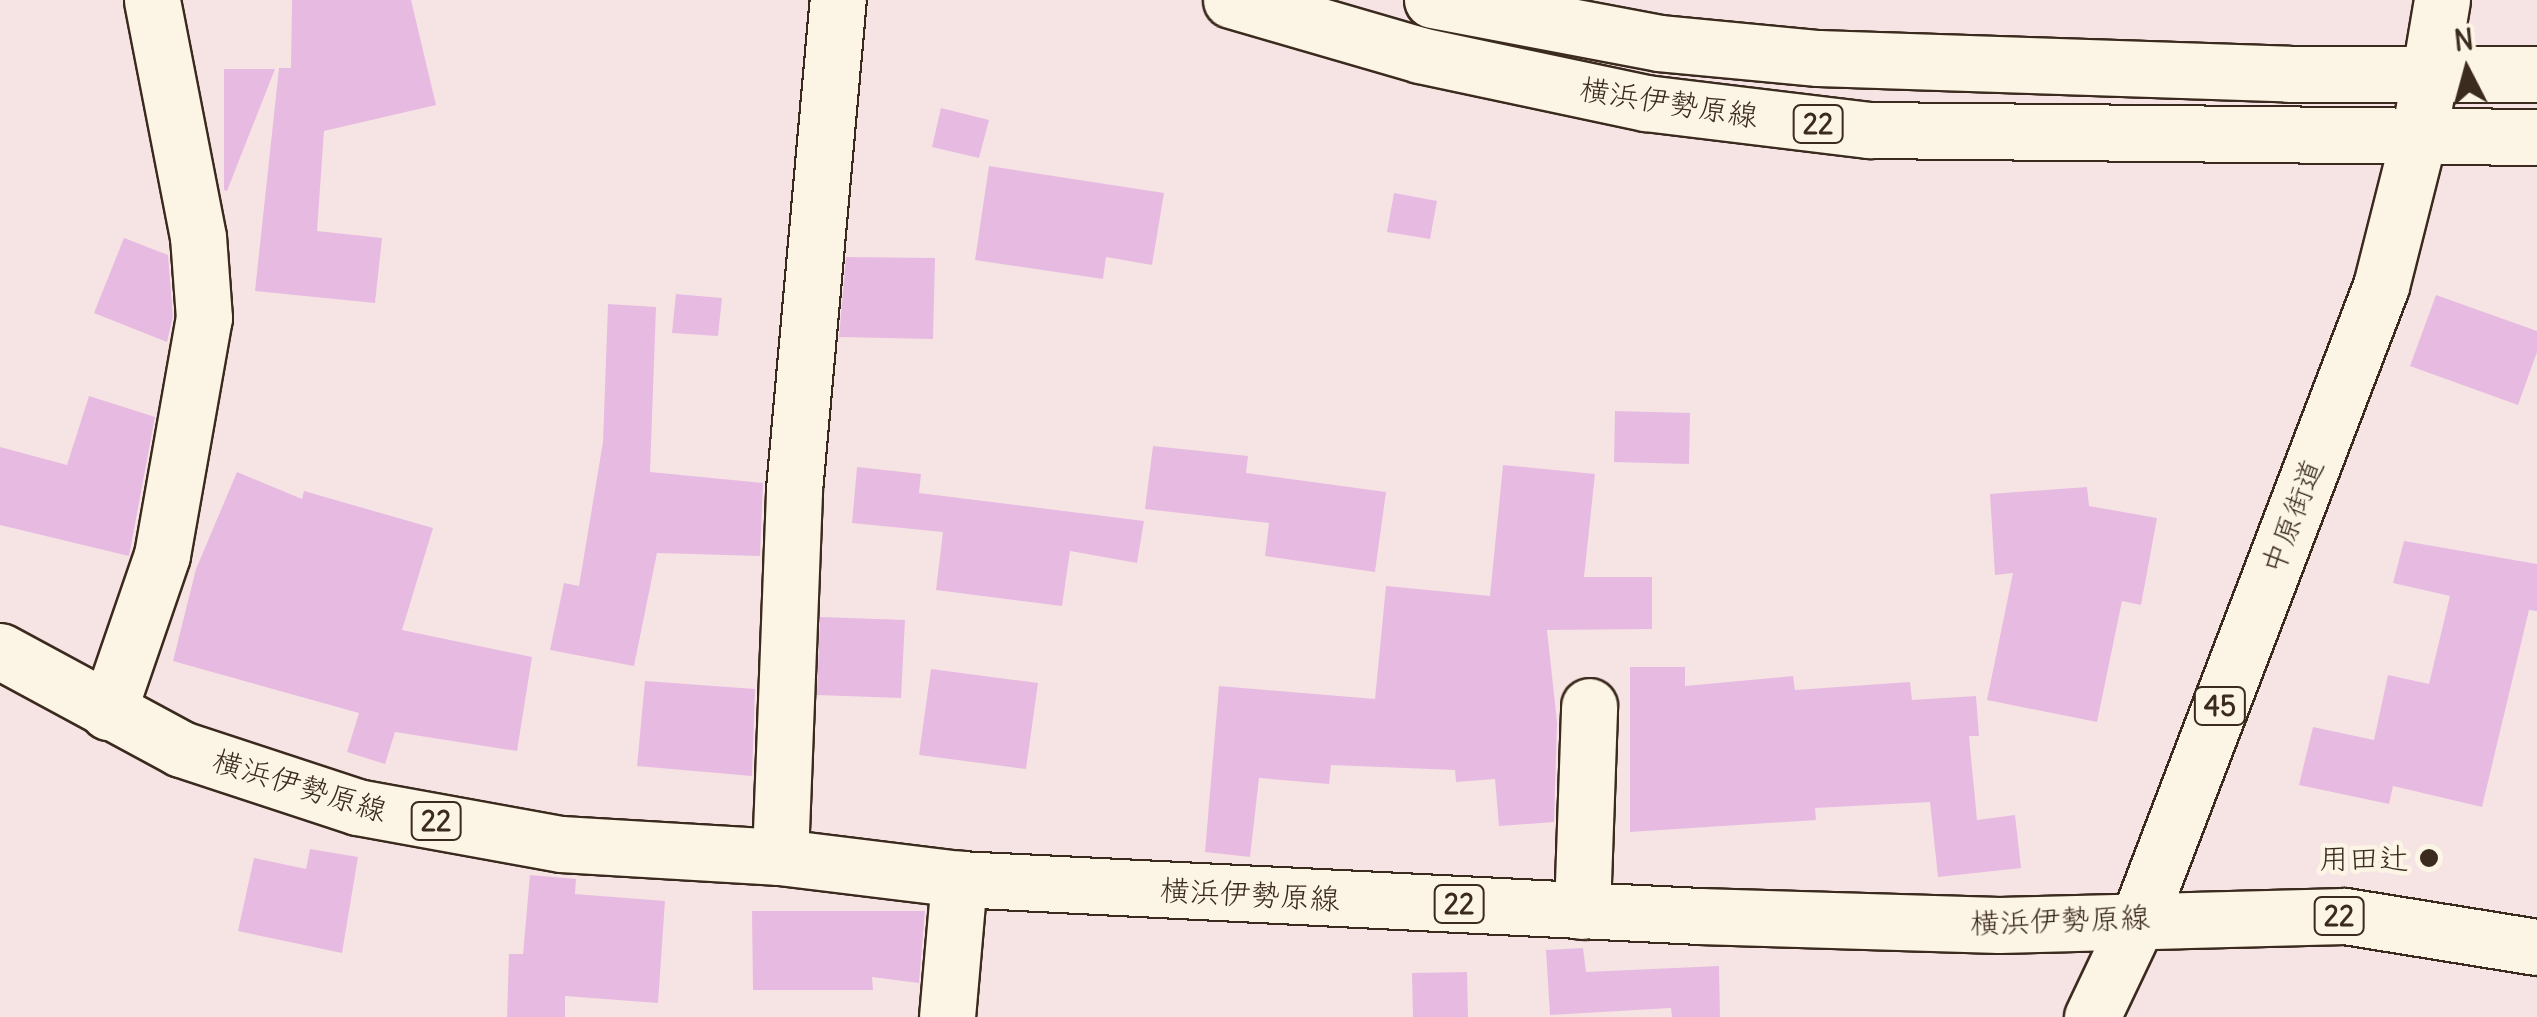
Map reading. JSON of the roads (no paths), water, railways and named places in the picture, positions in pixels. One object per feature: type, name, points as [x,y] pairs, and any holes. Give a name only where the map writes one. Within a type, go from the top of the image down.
[{"type":"main road","points":[[108,712],[162,556],[204,318],[198,237],[152,0]]},
{"type":"main road","points":[[780,857],[794,490],[838,0]]},
{"type":"main road","name":"横浜伊勢原線","points":[[1231,0],[1420,54],[1646,103],[1869,130],[2537,137]]},
{"type":"main road","name":"横浜伊勢原線","points":[[1432,0],[1659,43],[1818,58],[2537,74]]},
{"type":"main road","name":"中原街道","points":[[2092,1017],[2138,918],[2381,286],[2418,136],[2442,0]]},
{"type":"main road","name":"横浜伊勢原線","points":[[0,651],[180,749],[358,807],[561,844],[780,857],[958,879],[1582,911],[2000,925],[2138,918],[2344,916],[2537,947]]},
{"type":"main road","points":[[1582,911],[1589,706]]},
{"type":"main road","points":[[947,1017],[958,879]]},
{"type":"place","name":"用田辻","points":[[2429,858]]}]
